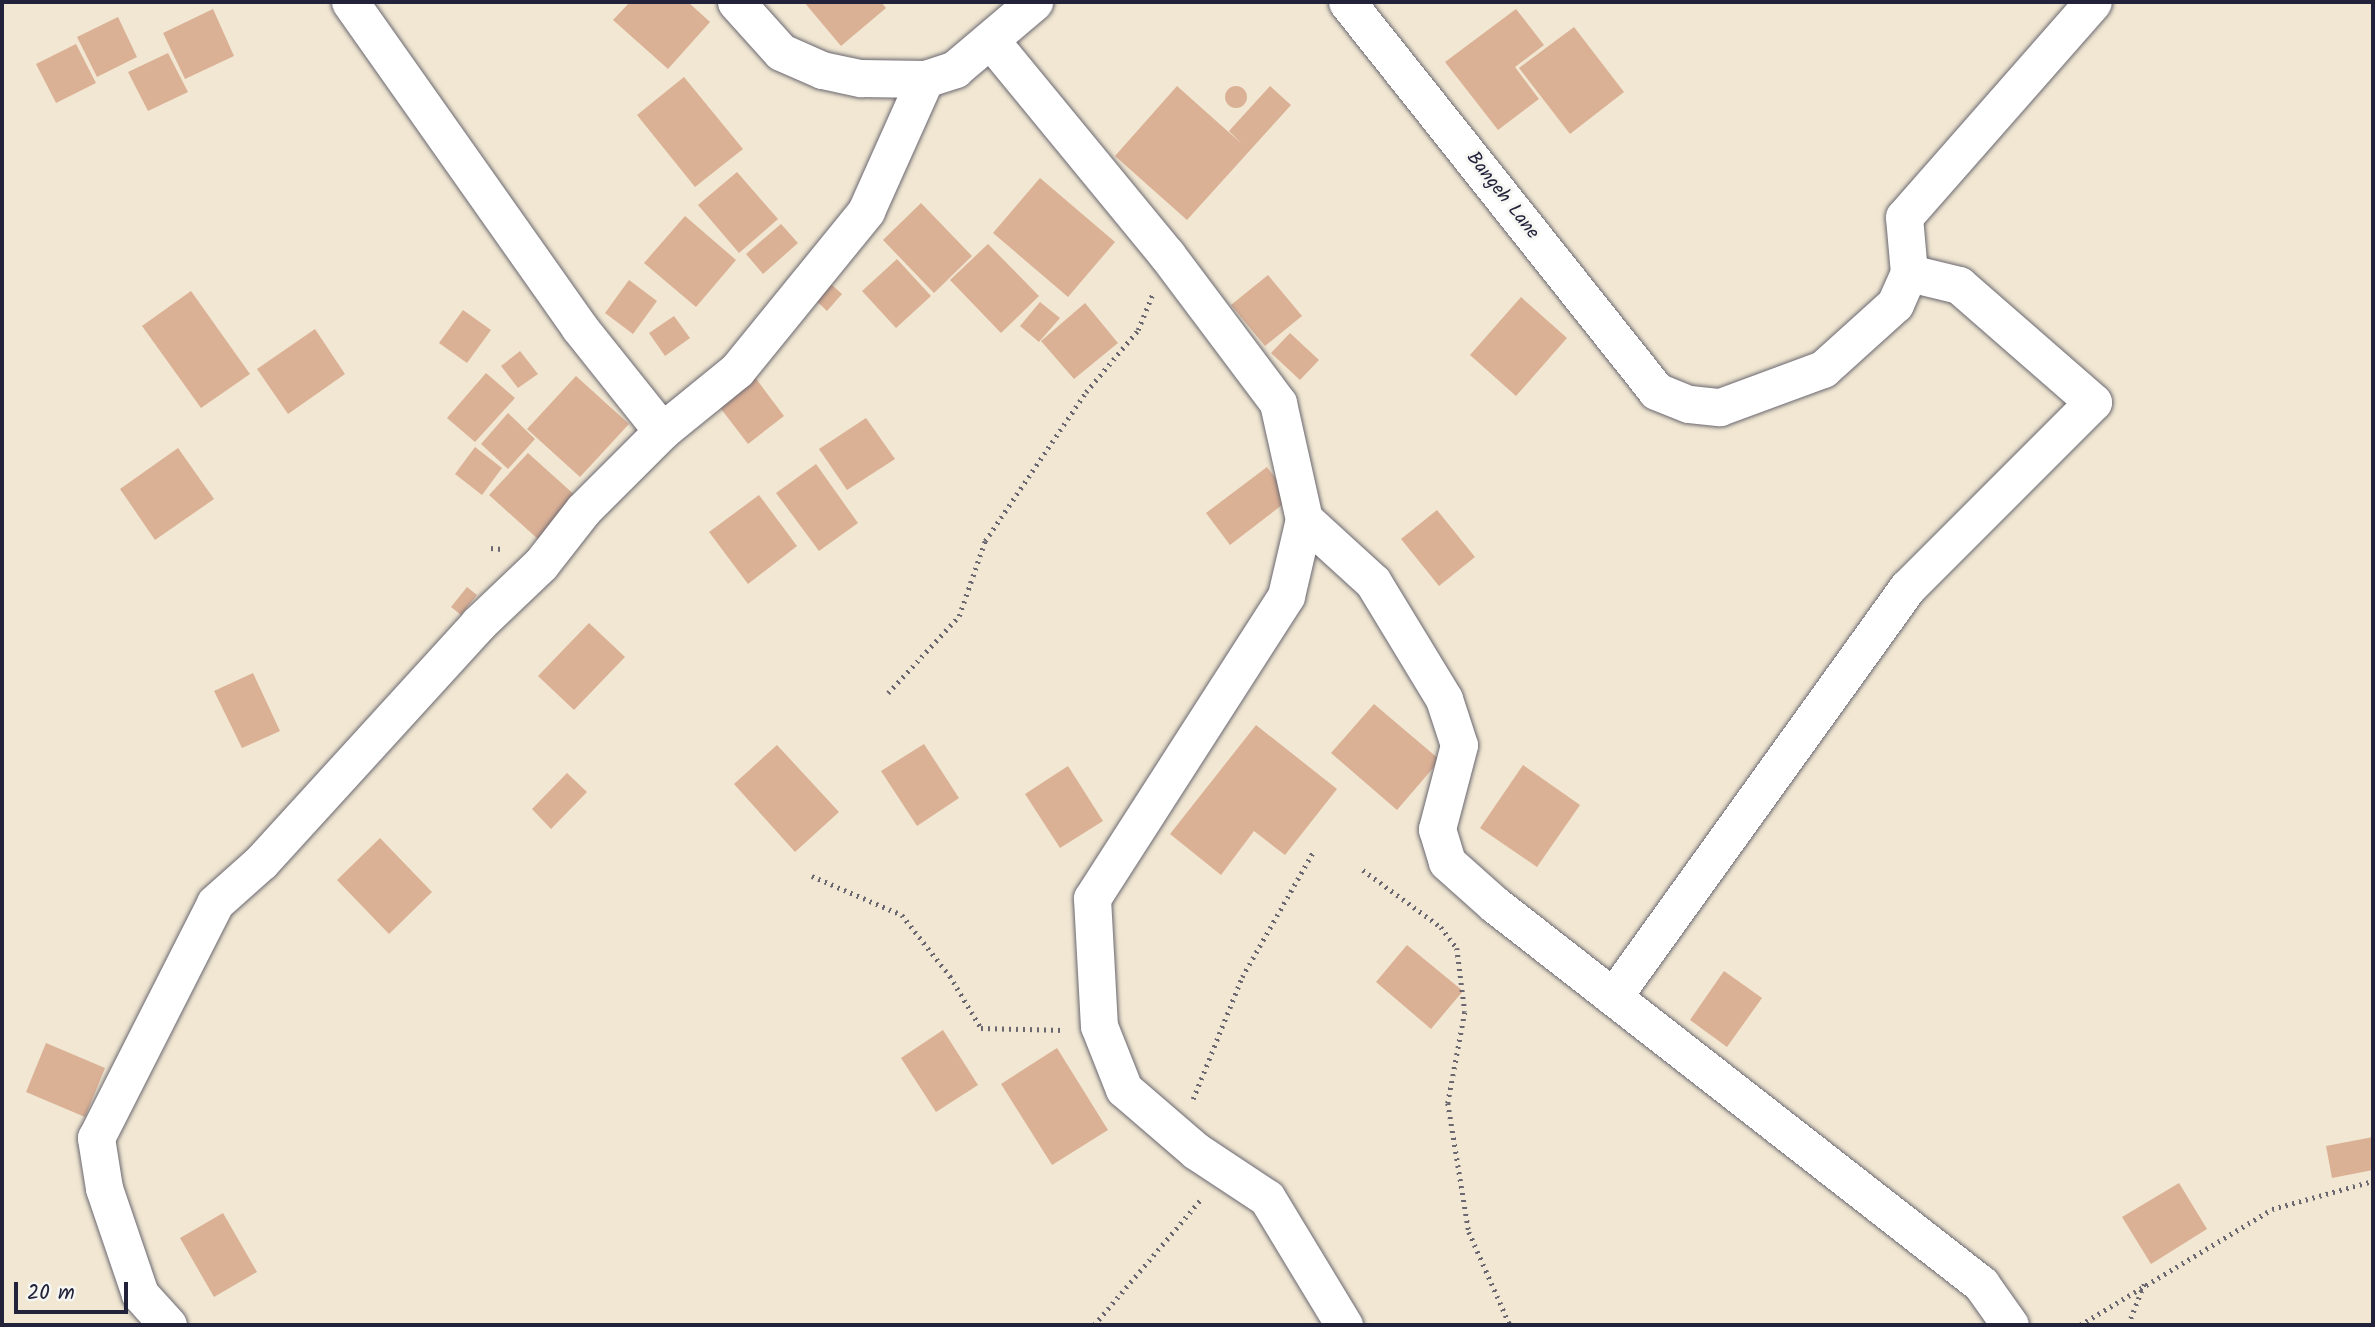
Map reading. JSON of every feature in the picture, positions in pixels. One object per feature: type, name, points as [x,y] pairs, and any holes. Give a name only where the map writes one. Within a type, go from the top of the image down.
[{"type":"street","points":[[350,2],[579,327],[662,431]]},
{"type":"street","points":[[736,2],[781,52],[822,70],[861,78],[940,74]]},
{"type":"street","points":[[168,1325],[140,1294],[104,1188],[96,1138],[215,903],[261,862],[478,624],[541,564],[583,510],[662,431],[737,370],[866,211],[940,74],[992,41],[1034,2]]},
{"type":"street","name":"Bangeh Lane","points":[[1347,2],[1656,391],[1689,404],[1720,407],[1823,369],[1895,304],[1909,273]]},
{"type":"street","points":[[1614,998],[1907,587],[2093,402],[1959,285],[1909,273],[1904,218],[2093,2]]},
{"type":"street","points":[[992,41],[1167,255],[1278,403],[1304,519],[1286,596],[1092,898],[1099,1026],[1124,1089],[1196,1151],[1267,1198],[1344,1325]]},
{"type":"street","points":[[1304,519],[1373,582],[1444,699],[1459,745],[1437,829],[1447,862],[1614,998],[1982,1284],[2010,1325]]},
{"type":"path","points":[[888,693],[959,616],[985,541],[1086,392],[1138,330],[1167,255]]},
{"type":"path","points":[[1094,1325],[1202,1198],[1192,1093],[1242,977],[1313,852]]},
{"type":"path","points":[[1363,870],[1441,928],[1457,948],[1465,1012],[1448,1102],[1469,1232],[1510,1325]]},
{"type":"path","points":[[813,876],[902,915],[950,976],[981,1028],[1082,1031],[1099,1026]]},
{"type":"path","points":[[2080,1325],[2145,1283],[2272,1209],[2373,1181]]},
{"type":"path","points":[[2128,1325],[2145,1283]]},
{"type":"building","points":[[630,2],[688,2],[710,22],[668,69],[613,20]]},
{"type":"building","points":[[804,2],[881,2],[886,8],[841,46]]},
{"type":"building","points":[[213,9],[234,56],[185,79],[163,33]]},
{"type":"building","points":[[1516,9],[1544,45],[1515,67],[1539,99],[1498,130],[1445,62]]},
{"type":"building","points":[[118,17],[137,57],[97,77],[77,37]]},
{"type":"building","points":[[1574,27],[1624,92],[1570,134],[1519,68]]},
{"type":"building","points":[[76,44],[96,83],[56,103],[36,64]]},
{"type":"building","points":[[168,53],[188,92],[148,111],[128,72]]},
{"type":"building","points":[[684,77],[743,149],[695,187],[637,115]]},
{"type":"building","points":[[1177,86],[1242,144],[1229,131],[1270,86],[1291,105],[1187,220],[1115,156]]},
{"type":"building","points":[[1236,86],[1244,89],[1247,97],[1244,105],[1236,108],[1228,105],[1225,97],[1228,89]]},
{"type":"building","points":[[737,172],[778,219],[739,253],[698,205]]},
{"type":"building","points":[[1040,178],[1115,242],[1068,297],[993,233]]},
{"type":"building","points":[[921,203],[972,256],[934,293],[883,240]]},
{"type":"building","points":[[685,216],[736,260],[696,307],[644,263]]},
{"type":"building","points":[[781,224],[798,243],[763,274],[746,254]]},
{"type":"building","points":[[988,244],[1039,296],[1001,333],[950,280]]},
{"type":"building","points":[[897,259],[931,296],[896,328],[862,291]]},
{"type":"building","points":[[1268,275],[1302,316],[1265,346],[1231,305]]},
{"type":"building","points":[[822,276],[842,294],[827,311],[807,292]]},
{"type":"building","points":[[629,280],[657,301],[633,334],[605,313]]},
{"type":"building","points":[[191,291],[250,374],[201,408],[142,326]]},
{"type":"building","points":[[1521,297],[1567,338],[1516,396],[1470,355]]},
{"type":"building","points":[[1040,302],[1060,318],[1039,342],[1020,326]]},
{"type":"building","points":[[1085,303],[1118,343],[1074,379],[1041,341]]},
{"type":"building","points":[[463,310],[491,330],[467,363],[439,343]]},
{"type":"building","points":[[674,316],[690,338],[665,356],[649,333]]},
{"type":"building","points":[[315,329],[345,374],[288,414],[257,369]]},
{"type":"building","points":[[1290,333],[1319,360],[1300,380],[1271,353]]},
{"type":"building","points":[[520,351],[538,374],[518,388],[501,366]]},
{"type":"building","points":[[751,372],[784,416],[748,444],[715,401]]},
{"type":"building","points":[[486,373],[515,398],[475,442],[447,418]]},
{"type":"building","points":[[576,376],[629,424],[580,477],[527,429]]},
{"type":"building","points":[[508,413],[535,439],[508,469],[481,444]]},
{"type":"building","points":[[866,418],[895,459],[847,490],[819,449]]},
{"type":"building","points":[[475,447],[502,468],[482,495],[455,474]]},
{"type":"building","points":[[178,448],[214,499],[155,540],[120,489]]},
{"type":"building","points":[[528,453],[578,498],[539,540],[489,495]]},
{"type":"building","points":[[816,464],[858,523],[819,551],[776,493]]},
{"type":"building","points":[[1267,467],[1291,498],[1230,545],[1206,513]]},
{"type":"building","points":[[759,495],[797,546],[748,584],[709,532]]},
{"type":"building","points":[[1437,510],[1475,557],[1439,586],[1401,539]]},
{"type":"building","points":[[467,587],[477,595],[461,615],[451,607]]},
{"type":"building","points":[[589,623],[625,657],[574,710],[538,676]]},
{"type":"building","points":[[253,673],[280,731],[242,748],[214,691]]},
{"type":"building","points":[[1374,704],[1440,760],[1397,810],[1331,753]]},
{"type":"building","points":[[1256,725],[1337,789],[1285,855],[1254,831],[1221,875],[1170,834]]},
{"type":"building","points":[[924,744],[959,798],[917,826],[881,771]]},
{"type":"building","points":[[777,745],[839,812],[795,852],[734,784]]},
{"type":"building","points":[[1523,765],[1580,805],[1537,867],[1480,828]]},
{"type":"building","points":[[1068,766],[1103,821],[1060,848],[1025,794]]},
{"type":"building","points":[[567,773],[587,792],[551,829],[532,809]]},
{"type":"building","points":[[380,838],[432,892],[389,934],[337,880]]},
{"type":"building","points":[[1407,945],[1463,991],[1431,1029],[1376,982]]},
{"type":"building","points":[[1724,971],[1762,998],[1727,1047],[1690,1020]]},
{"type":"building","points":[[943,1030],[978,1085],[936,1112],[901,1058]]},
{"type":"building","points":[[46,1043],[105,1068],[85,1117],[26,1092]]},
{"type":"building","points":[[1057,1048],[1108,1130],[1052,1165],[1001,1084]]},
{"type":"building","points":[[2373,1137],[2373,1170],[2332,1178],[2326,1146]]},
{"type":"building","points":[[2179,1183],[2207,1229],[2151,1264],[2122,1217]]},
{"type":"building","points":[[223,1213],[257,1272],[214,1297],[180,1238]]}]
